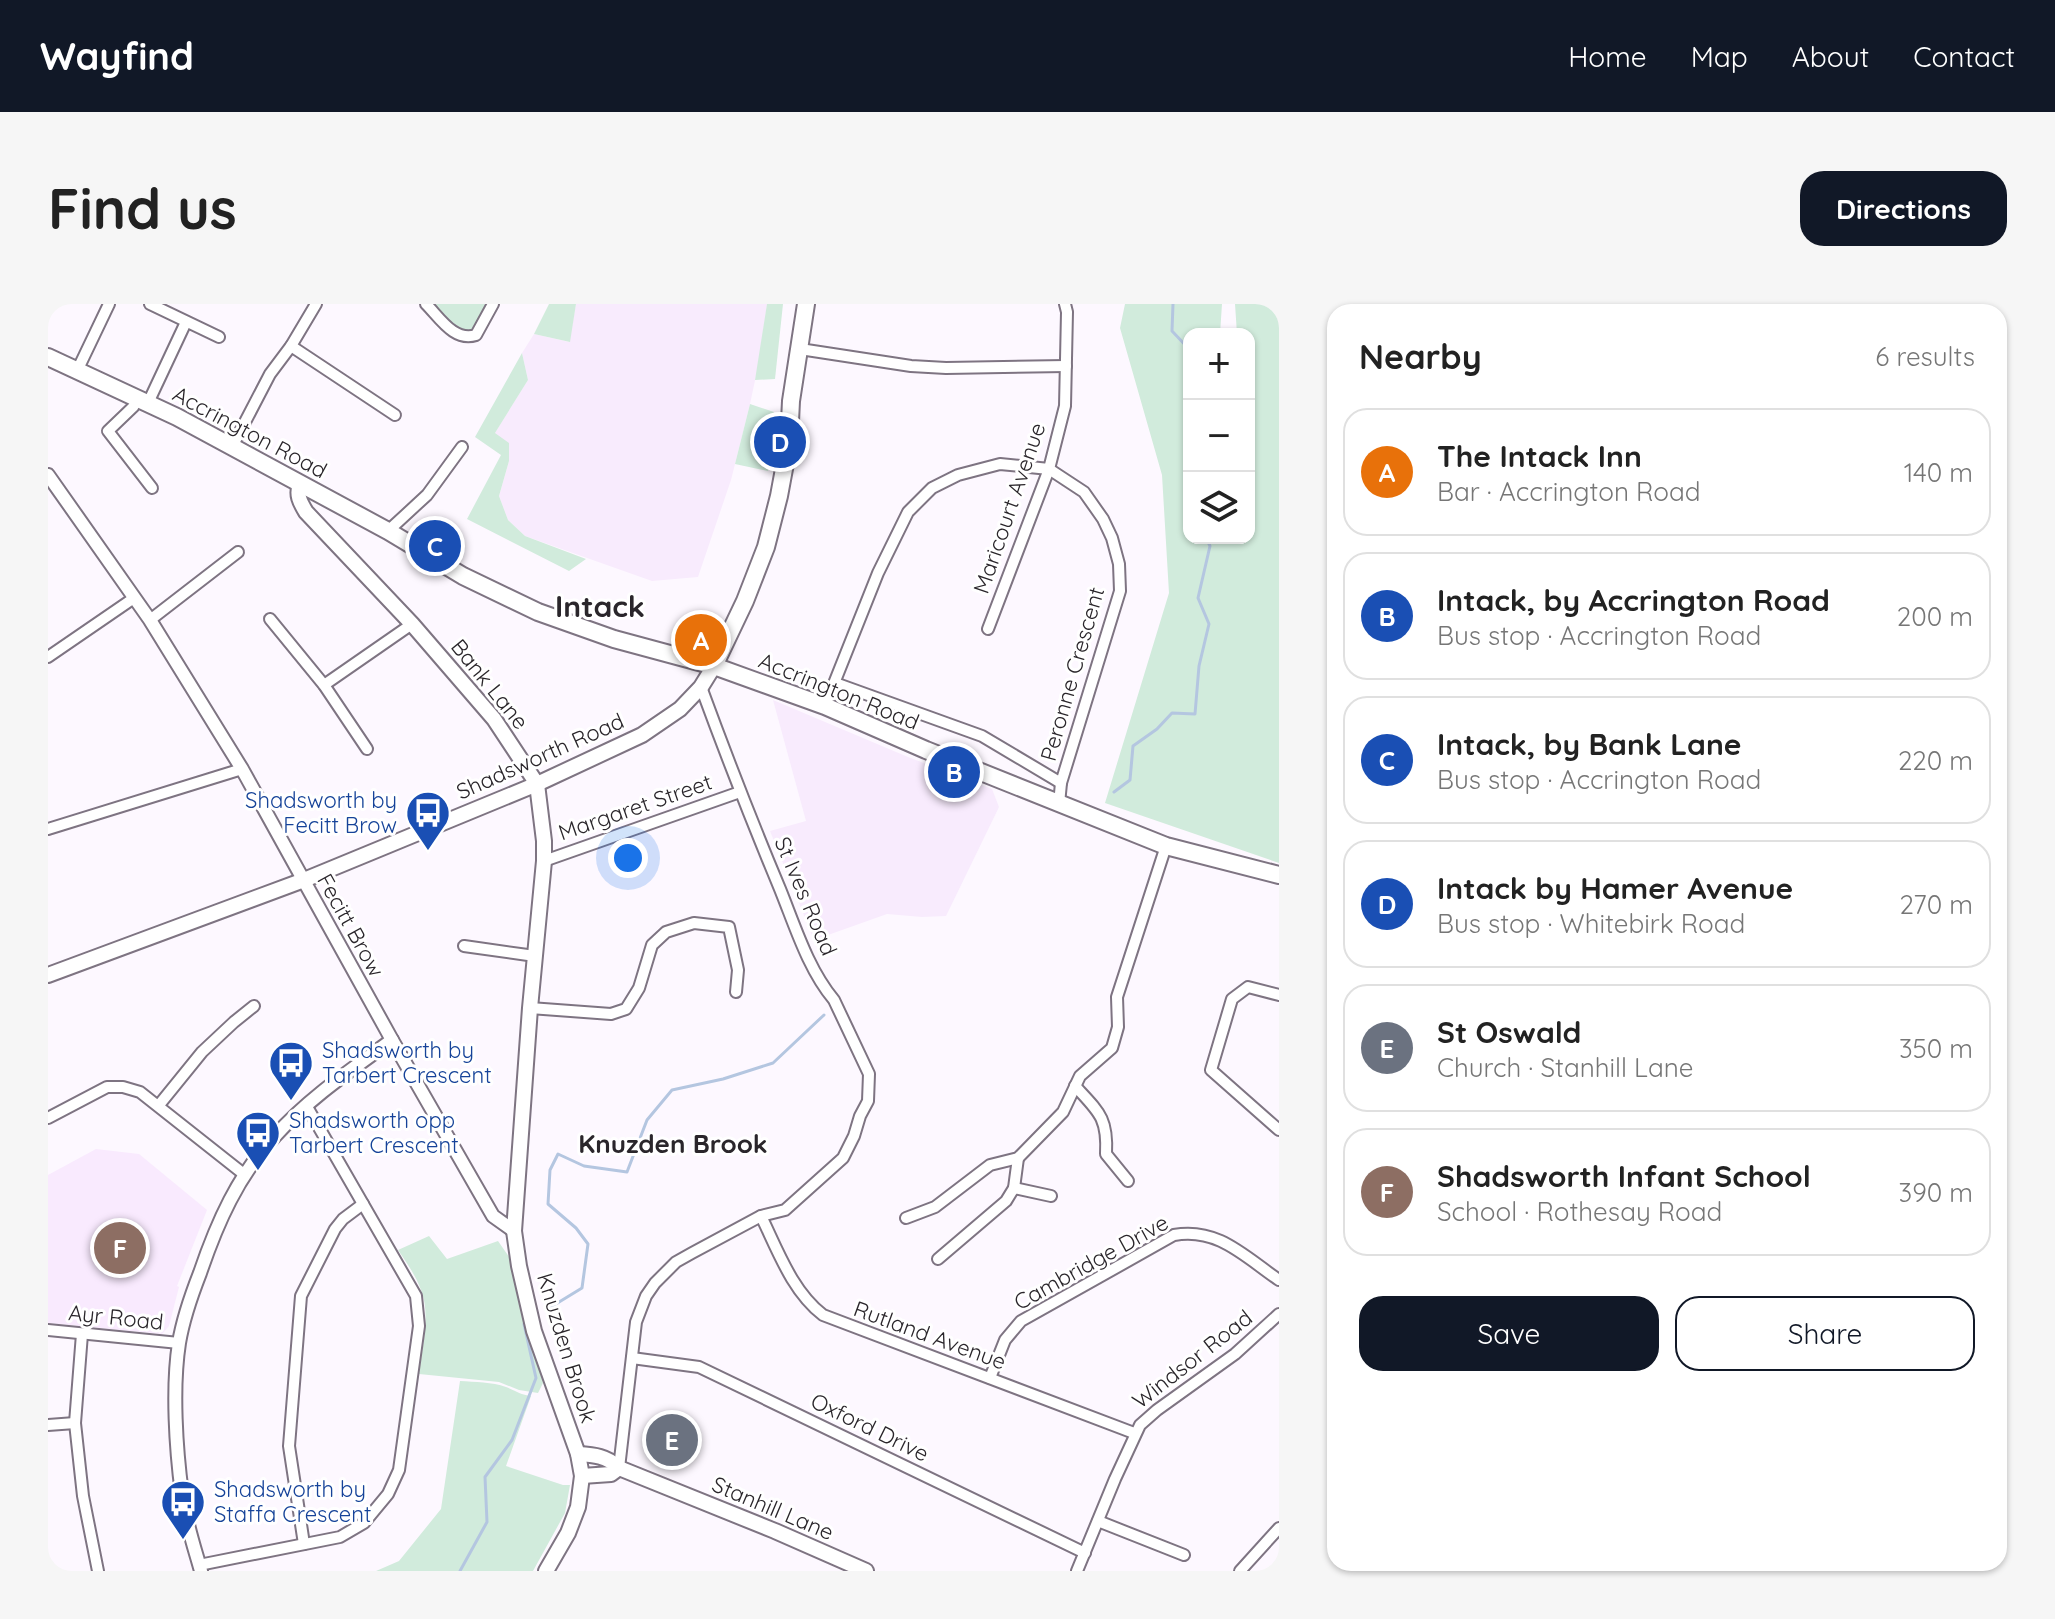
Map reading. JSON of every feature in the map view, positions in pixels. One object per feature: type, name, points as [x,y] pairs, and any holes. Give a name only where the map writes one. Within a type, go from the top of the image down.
[{"type":"main road","points":[[714,666],[766,547],[779,496],[806,304]]},
{"type":"main road","name":"Accrington Road","points":[[48,357],[232,447],[388,531],[463,576],[538,612],[614,639],[714,666],[825,706],[1166,846],[1279,875]]},
{"type":"main road","name":"Bank Lane","points":[[300,484],[297,492],[306,512],[412,624],[494,719],[537,784],[544,861],[514,1231]]},
{"type":"main road","name":"Shadsworth Road","points":[[48,975],[304,880],[537,784],[642,735],[680,709],[701,687],[714,666]]},
{"type":"main road","name":"Knuzden Brook","points":[[514,1231],[534,1331],[578,1454],[582,1476]]},
{"type":"main road","name":"Stanhill Lane","points":[[578,1454],[612,1461],[619,1468],[866,1571]]},
{"type":"main road","points":[[546,1571],[568,1533],[578,1507],[582,1476],[611,1474],[619,1468]]},
{"type":"street","points":[[77,371],[109,304]]},
{"type":"street","points":[[150,304],[219,337]]},
{"type":"street","points":[[232,447],[270,374],[316,304]]},
{"type":"street","points":[[426,304],[456,334],[466,338],[476,335],[493,304]]},
{"type":"street","name":"Maricourt Avenue","points":[[988,629],[1049,469],[1065,406],[1065,304]]},
{"type":"street","points":[[152,488],[108,431],[143,401],[186,322]]},
{"type":"street","points":[[291,346],[395,415]]},
{"type":"street","points":[[800,349],[911,366],[1066,366]]},
{"type":"street","points":[[388,531],[427,495],[462,447]]},
{"type":"street","name":"Peronne Crescent","points":[[825,706],[878,573],[908,512],[932,488],[958,475],[1000,464],[1049,469],[1084,492],[1103,519],[1119,564],[1120,591],[1061,783],[1059,804]]},
{"type":"street","name":"Fecitt Brow","points":[[48,475],[150,620],[242,769],[493,1216],[514,1231]]},
{"type":"street","points":[[150,620],[238,552]]},
{"type":"street","points":[[50,652],[134,598]]},
{"type":"street","points":[[270,619],[324,685],[367,749]]},
{"type":"street","points":[[324,685],[412,624]]},
{"type":"street","name":"Accrington Road","points":[[835,683],[982,736],[1061,783]]},
{"type":"street","name":"St Ives Road","points":[[619,1468],[632,1340],[646,1296],[663,1273],[692,1253],[761,1216],[785,1210],[843,1158],[868,1101],[869,1074],[834,1000],[827,993],[802,944],[701,687]]},
{"type":"street","points":[[48,829],[242,769]]},
{"type":"street","name":"Margaret Street","points":[[544,861],[740,792]]},
{"type":"street","points":[[906,1218],[935,1207],[990,1165],[1018,1158],[1063,1112],[1080,1076],[1112,1048],[1118,1027],[1117,997],[1166,846]]},
{"type":"street","points":[[530,1008],[611,1014],[626,1009],[639,988],[652,945],[666,932],[694,923],[729,927],[738,970],[736,992]]},
{"type":"street","points":[[464,946],[535,956]]},
{"type":"street","points":[[1279,995],[1248,987],[1232,999],[1211,1070],[1279,1130]]},
{"type":"street","points":[[159,1105],[202,1052],[254,1006]]},
{"type":"street","points":[[306,1105],[416,1296],[419,1326],[399,1470],[388,1494],[364,1523],[340,1537],[200,1568],[182,1496],[175,1399],[179,1343],[213,1236],[225,1208],[273,1137],[306,1105],[326,1087],[392,1040]]},
{"type":"street","points":[[48,1118],[96,1091],[114,1086],[140,1092],[245,1175]]},
{"type":"street","points":[[1075,1086],[1100,1113],[1107,1132],[1106,1154],[1128,1181]]},
{"type":"street","points":[[938,1259],[1006,1201],[1014,1188],[1018,1158]]},
{"type":"street","points":[[1014,1188],[1051,1196]]},
{"type":"street","points":[[304,1544],[289,1446],[301,1296],[335,1229],[363,1204]]},
{"type":"street","name":"Rutland Avenue","points":[[761,1216],[792,1279],[823,1315],[1134,1433]]},
{"type":"street","name":"Cambridge Drive","points":[[990,1378],[1005,1340],[1021,1321],[1174,1235],[1189,1232],[1212,1236],[1279,1280]]},
{"type":"street","name":"Windsor Road","points":[[1077,1571],[1134,1433],[1146,1418],[1235,1354],[1279,1314]]},
{"type":"street","name":"Ayr Road","points":[[48,1330],[179,1343]]},
{"type":"street","points":[[82,1334],[75,1423],[83,1496],[98,1571]]},
{"type":"street","name":"Oxford Drive","points":[[632,1358],[699,1367],[1085,1553]]},
{"type":"street","points":[[48,1425],[75,1423]]},
{"type":"street","points":[[1098,1521],[1167,1544],[1184,1555]]},
{"type":"street","points":[[1241,1571],[1279,1528]]},
{"type":"shaded area","points":[[576,304],[767,304],[760,357],[731,480],[698,577],[652,581],[525,536],[508,520],[499,496],[509,461],[495,433],[528,380],[522,353],[534,334],[569,342]]},
{"type":"shaded area","points":[[773,700],[992,789],[999,807],[946,916],[887,914],[814,940],[770,831],[806,821]]},
{"type":"shaded area","points":[[96,1149],[139,1154],[207,1210],[177,1286],[169,1326],[162,1334],[48,1323],[48,1175]]},
{"type":"green space","points":[[426,304],[493,304],[476,335],[466,338]]},
{"type":"green space","points":[[549,304],[576,304],[570,342],[534,334]]},
{"type":"green space","points":[[767,304],[783,304],[775,379],[755,380]]},
{"type":"green space","points":[[1125,304],[1222,304],[1220,328],[1183,328],[1183,544],[1255,544],[1255,328],[1237,328],[1235,304],[1279,304],[1279,863],[1105,803],[1169,593],[1162,475],[1120,328]]},
{"type":"green space","points":[[522,353],[528,380],[495,433],[509,443],[509,461],[499,496],[508,520],[525,536],[586,559],[569,571],[467,519],[501,455],[475,437]]},
{"type":"green space","points":[[750,404],[774,412],[768,471],[735,464]]},
{"type":"green space","points":[[429,1236],[447,1259],[498,1241],[512,1261],[543,1383],[538,1393],[499,1382],[419,1374],[425,1332],[424,1300],[417,1280],[398,1250]]},
{"type":"green space","points":[[460,1381],[495,1384],[531,1396],[506,1466],[570,1485],[565,1513],[533,1571],[376,1571],[399,1561],[441,1509]]},
{"type":"waterway","points":[[1173,304],[1172,331],[1183,343]]},
{"type":"waterway","points":[[1114,792],[1130,780],[1133,746],[1157,729],[1172,713],[1195,714],[1199,666],[1209,624],[1198,598],[1209,544]]},
{"type":"waterway","name":"Knuzden Brook","points":[[546,1310],[582,1288],[588,1244],[576,1228],[548,1204],[550,1170],[558,1154],[584,1166],[627,1172],[647,1120],[672,1090],[723,1079],[773,1063],[824,1015]]},
{"type":"waterway","name":"Knuzden Brook","points":[[460,1571],[487,1522],[485,1477],[512,1440],[536,1378],[524,1324]]},
{"type":"place","name":"Intack by Hamer Avenue","points":[[780,442]]},
{"type":"place","name":"Intack, by Bank Lane","points":[[435,546]]},
{"type":"place","name":"The Intack Inn","points":[[701,640]]},
{"type":"place","name":"Intack, by Accrington Road","points":[[954,772]]},
{"type":"place","name":"Shadsworth by Fecitt Brow","points":[[428,852]]},
{"type":"place","name":"Shadsworth by Tarbert Crescent","points":[[291,1102]]},
{"type":"place","name":"Shadsworth opp Tarbert Crescent","points":[[258,1172]]},
{"type":"place","name":"Shadsworth Infant School","points":[[120,1248]]},
{"type":"place","name":"St Oswald","points":[[672,1440]]},
{"type":"place","name":"Shadsworth by Staffa Crescent","points":[[183,1541]]},
{"type":"district","name":"Intack","points":[[600,607]]},
{"type":"district","name":"Knuzden Brook","points":[[673,1144]]}]
